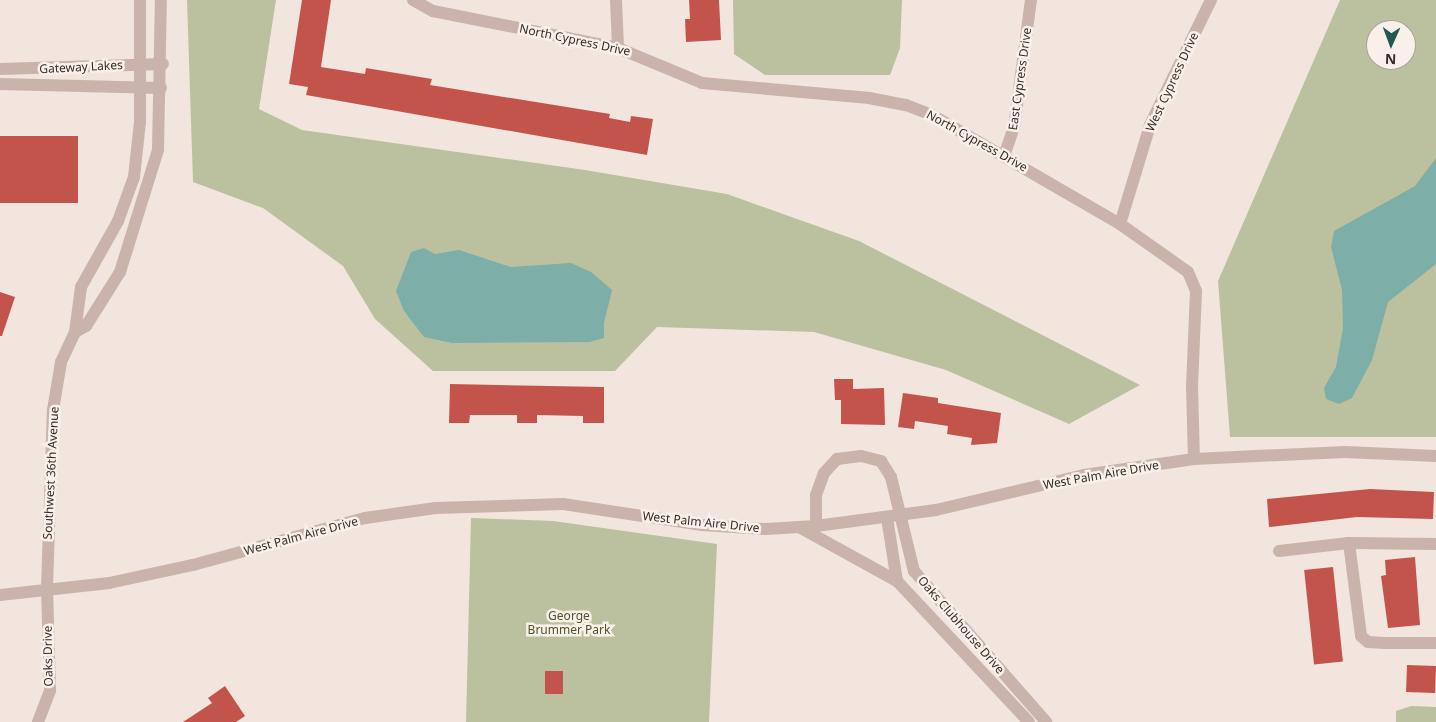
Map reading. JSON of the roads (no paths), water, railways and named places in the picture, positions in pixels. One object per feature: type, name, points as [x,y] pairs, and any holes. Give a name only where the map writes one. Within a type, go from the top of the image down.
[{"type":"street","name":"Southwest 36th Avenue","points":[[47,588],[52,410],[61,362],[75,332],[81,287],[118,222],[134,177],[140,88],[140,0]]},
{"type":"street","name":"Southwest 36th Avenue","points":[[75,332],[86,326],[120,272],[158,150],[163,64],[161,0]]},
{"type":"street","name":"North Cypress Drive","points":[[413,0],[433,11],[618,48],[702,83],[869,98],[906,105],[932,115],[1120,224],[1188,272],[1196,291],[1192,385],[1194,459]]},
{"type":"street","points":[[616,0],[618,48]]},
{"type":"street","name":"East Cypress Drive","points":[[1004,156],[1014,127],[1031,0]]},
{"type":"street","name":"West Cypress Drive","points":[[1120,224],[1150,125],[1211,0]]},
{"type":"street","name":"Gateway Lakes","points":[[0,69],[163,64]]},
{"type":"street","name":"Gateway Lakes","points":[[0,84],[161,88]]},
{"type":"street","name":"West Palm Aire Drive","points":[[0,595],[134,578],[365,518],[435,508],[563,504],[702,525],[799,527],[887,518],[1084,475],[1194,459],[1345,452],[1436,456]]},
{"type":"street","name":"Oaks Clubhouse Drive","points":[[816,526],[816,495],[824,474],[837,459],[861,456],[881,461],[891,477],[902,515],[914,571],[1046,722]]},
{"type":"street","name":"Oaks Clubhouse Drive","points":[[887,518],[897,581],[1029,722]]},
{"type":"street","points":[[799,527],[897,581]]},
{"type":"street","points":[[1279,551],[1349,543],[1436,544]]},
{"type":"street","points":[[1349,543],[1361,636],[1368,642],[1436,643]]},
{"type":"street","name":"Oaks Drive","points":[[38,722],[50,690],[47,588]]},
{"type":"water","points":[[1436,158],[1436,264],[1388,302],[1372,360],[1352,398],[1339,404],[1326,399],[1324,388],[1336,367],[1343,328],[1342,290],[1331,247],[1334,231],[1415,186]]},
{"type":"water","points":[[424,248],[435,254],[459,250],[511,267],[571,263],[591,272],[612,290],[604,323],[604,338],[589,342],[452,343],[424,337],[404,311],[396,291],[411,252]]},
{"type":"park label","name":"George Brummer Park","points":[[569,623]]}]
